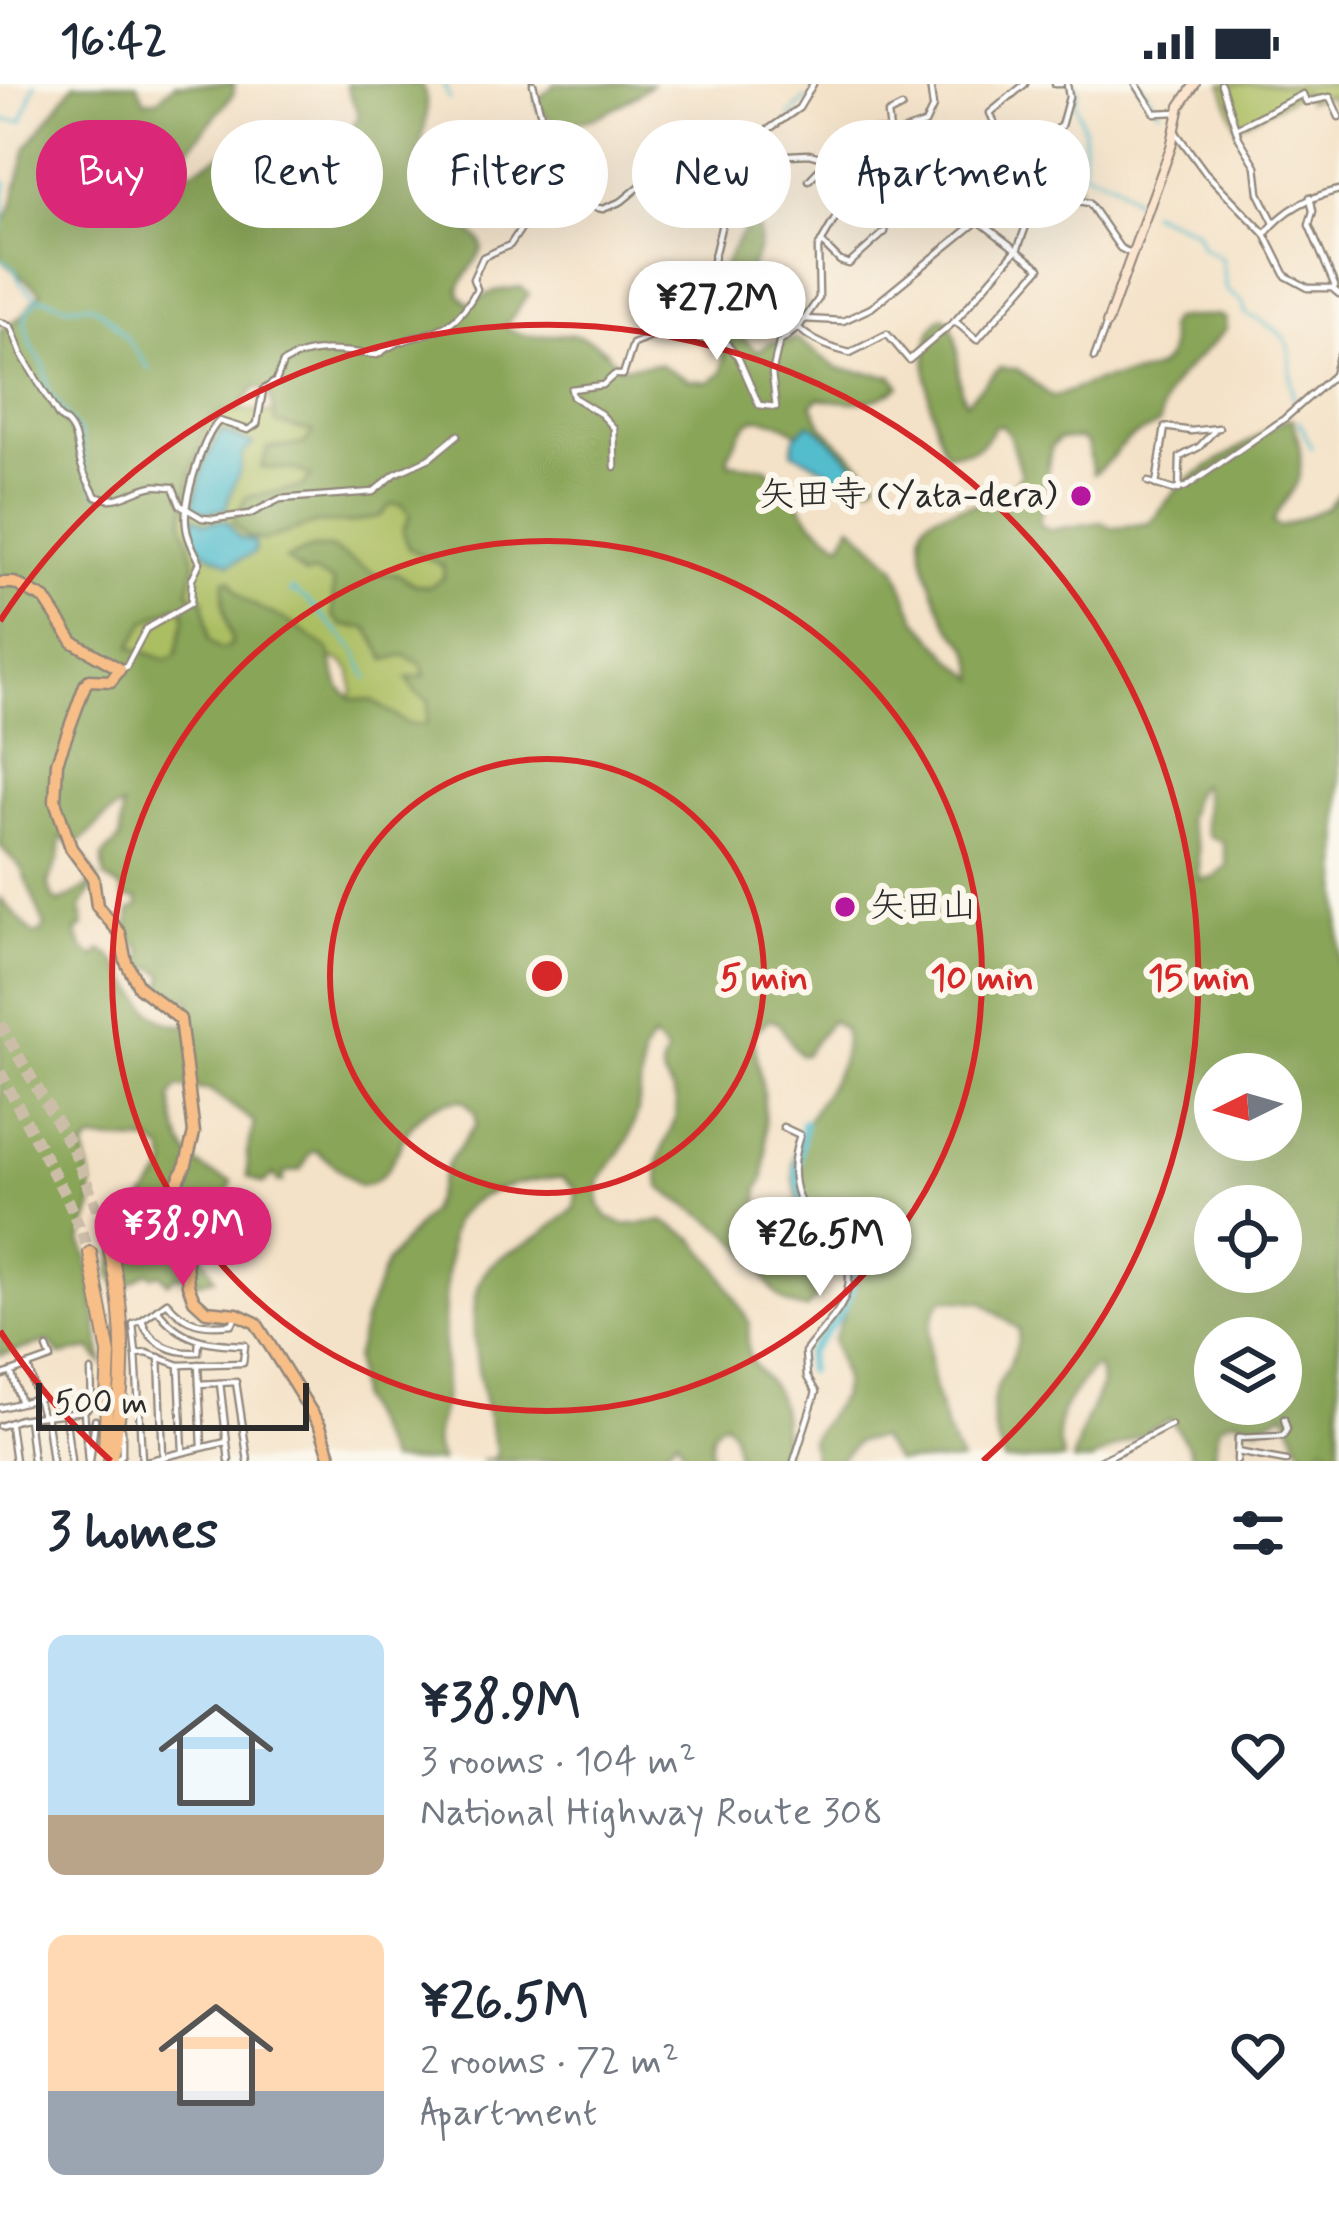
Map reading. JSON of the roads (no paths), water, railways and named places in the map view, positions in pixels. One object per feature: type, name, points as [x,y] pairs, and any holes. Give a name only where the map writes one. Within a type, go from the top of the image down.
[{"type":"highway","points":[[0,583],[14,583],[43,597],[73,642],[120,669],[111,681],[86,682],[58,757],[55,796],[71,848],[93,878],[97,906],[120,933],[126,962],[139,986],[180,1019],[194,1132],[171,1198],[169,1225],[197,1303],[215,1314],[238,1314],[261,1329],[320,1426],[332,1461]]},
{"type":"highway","points":[[107,1235],[117,1280],[123,1354],[109,1461]]},
{"type":"highway","points":[[90,1253],[109,1354],[109,1461]]},
{"type":"main road","points":[[1107,323],[1178,112],[1195,84]]},
{"type":"street","points":[[533,84],[542,120]]},
{"type":"street","points":[[928,120],[933,107],[931,84]]},
{"type":"street","points":[[993,120],[990,113],[1025,84]]},
{"type":"street","points":[[1061,84],[1069,97],[1063,120]]},
{"type":"street","points":[[1136,84],[1155,112],[1178,112]]},
{"type":"street","points":[[1178,84],[1186,95]]},
{"type":"street","points":[[1221,84],[1274,223]]},
{"type":"street","points":[[783,120],[811,88]]},
{"type":"street","points":[[1236,128],[1303,94],[1308,102],[1330,97],[1339,117]]},
{"type":"street","points":[[889,120],[888,114],[902,107]]},
{"type":"street","points":[[1174,132],[1205,172],[1265,233],[1286,276],[1308,288],[1338,292]]},
{"type":"street","points":[[809,180],[815,174]]},
{"type":"street","points":[[1265,233],[1310,197],[1339,190]]},
{"type":"street","points":[[1310,197],[1309,225],[1338,292]]},
{"type":"street","points":[[1090,204],[1120,248],[1130,253]]},
{"type":"street","points":[[120,669],[126,667],[146,629],[190,603],[192,579],[200,562],[189,540],[187,509],[199,458],[214,424],[225,422],[248,430],[256,424],[263,390],[276,381],[284,363],[311,351],[353,348],[377,355],[389,346],[443,330],[471,301],[477,289],[473,279],[483,257],[510,245],[521,228]]},
{"type":"street","points":[[615,467],[614,428],[573,397],[571,388],[603,385],[614,375],[622,375],[633,344],[661,333],[686,284],[712,265],[721,228]]},
{"type":"street","points":[[702,275],[709,300],[718,310],[719,334],[738,357],[759,405],[776,407],[774,361],[779,343],[819,298],[821,242],[830,228]]},
{"type":"street","points":[[782,295],[791,322],[843,320],[872,308],[969,228]]},
{"type":"street","points":[[955,321],[977,340],[1040,268],[988,228]]},
{"type":"street","points":[[801,323],[822,345],[850,353],[886,334],[909,360],[955,321],[1018,248],[1025,228]]},
{"type":"street","points":[[821,242],[849,264],[884,232]]},
{"type":"street","points":[[0,322],[11,327],[22,356],[59,417],[69,422],[96,497],[122,500],[152,486],[173,487],[180,505],[202,518],[250,514],[280,500],[374,492],[458,435]]},
{"type":"street","points":[[1094,358],[1107,323]]},
{"type":"street","points":[[1179,490],[1180,457],[1217,429],[1166,428],[1152,483],[1179,490],[1284,419],[1334,375],[1339,356]]},
{"type":"street","points":[[783,1127],[800,1135],[793,1156],[800,1205],[847,1260],[849,1286],[842,1303],[805,1352],[807,1377],[816,1392],[794,1461]]},
{"type":"street","points":[[226,1442],[145,1461],[133,1324],[167,1302],[179,1316],[201,1325],[232,1324],[238,1314]]},
{"type":"street","points":[[136,1354],[179,1365],[243,1363],[245,1345],[199,1341],[171,1328],[158,1309]]},
{"type":"street","points":[[142,1320],[153,1340],[184,1353],[198,1352],[199,1341]]},
{"type":"street","points":[[0,1376],[51,1358],[47,1348]]},
{"type":"street","points":[[159,1357],[163,1457]]},
{"type":"street","points":[[198,1364],[202,1447]]},
{"type":"street","points":[[179,1365],[183,1452]]},
{"type":"street","points":[[28,1366],[40,1398],[52,1461]]},
{"type":"street","points":[[109,1461],[122,1455],[127,1369]]},
{"type":"street","points":[[0,1426],[84,1411],[92,1404],[91,1371]]},
{"type":"street","points":[[11,1372],[20,1400]]},
{"type":"street","points":[[199,1384],[236,1382],[248,1461]]},
{"type":"street","points":[[220,1383],[229,1461]]},
{"type":"street","points":[[0,1395],[2,1407],[40,1398]]},
{"type":"street","points":[[84,1411],[89,1461]]},
{"type":"street","points":[[65,1413],[71,1461]]},
{"type":"street","points":[[28,1418],[34,1461]]},
{"type":"street","points":[[89,1461],[95,1420]]},
{"type":"street","points":[[10,1423],[15,1461]]},
{"type":"street","points":[[1100,1461],[1171,1425]]},
{"type":"street","points":[[1237,1461],[1238,1438],[1283,1436],[1286,1425]]},
{"type":"street","points":[[1237,1452],[1286,1461]]},
{"type":"water","points":[[809,423],[868,477],[838,480],[792,452],[795,437]]},
{"type":"water","points":[[221,431],[253,444],[242,455],[226,508],[207,513],[193,507],[204,465]]},
{"type":"water","points":[[194,516],[205,523],[226,520],[239,538],[255,542],[254,553],[230,564],[206,551],[193,536]]},
{"type":"waterway","points":[[0,120],[22,121],[35,84]]},
{"type":"waterway","points":[[444,84],[449,99]]},
{"type":"waterway","points":[[1075,84],[1075,103],[1084,129],[1083,171],[1113,182],[1140,204]]},
{"type":"waterway","points":[[1140,84],[1159,110]]},
{"type":"waterway","points":[[789,117],[806,98]]},
{"type":"waterway","points":[[0,179],[7,183],[0,232]]},
{"type":"waterway","points":[[1150,212],[1196,231],[1202,247],[1221,258],[1226,290],[1243,302],[1246,314],[1285,339],[1294,402]]},
{"type":"waterway","points":[[0,259],[14,268],[20,282],[38,299],[26,313],[25,325],[44,365],[48,389],[80,434],[87,474],[99,495]]},
{"type":"waterway","points":[[40,298],[96,308],[149,369]]},
{"type":"waterway","points":[[1300,422],[1311,448]]},
{"type":"waterway","points":[[292,589],[293,590],[292,593],[290,592],[292,589]]},
{"type":"waterway","points":[[293,591],[356,651],[368,679]]},
{"type":"waterway","points":[[804,1123],[797,1173],[804,1204]]},
{"type":"waterway","points":[[808,1370],[808,1353],[839,1314],[851,1288],[846,1259],[835,1244]]},
{"type":"tunnel","points":[[0,1024],[76,1155],[107,1235]]},
{"type":"tunnel","points":[[0,1072],[69,1202],[90,1253]]},
{"type":"place","name":"矢田寺 (Yata-dera)","points":[[1081,496]]},
{"type":"place","name":"矢田山","points":[[845,907]]}]
